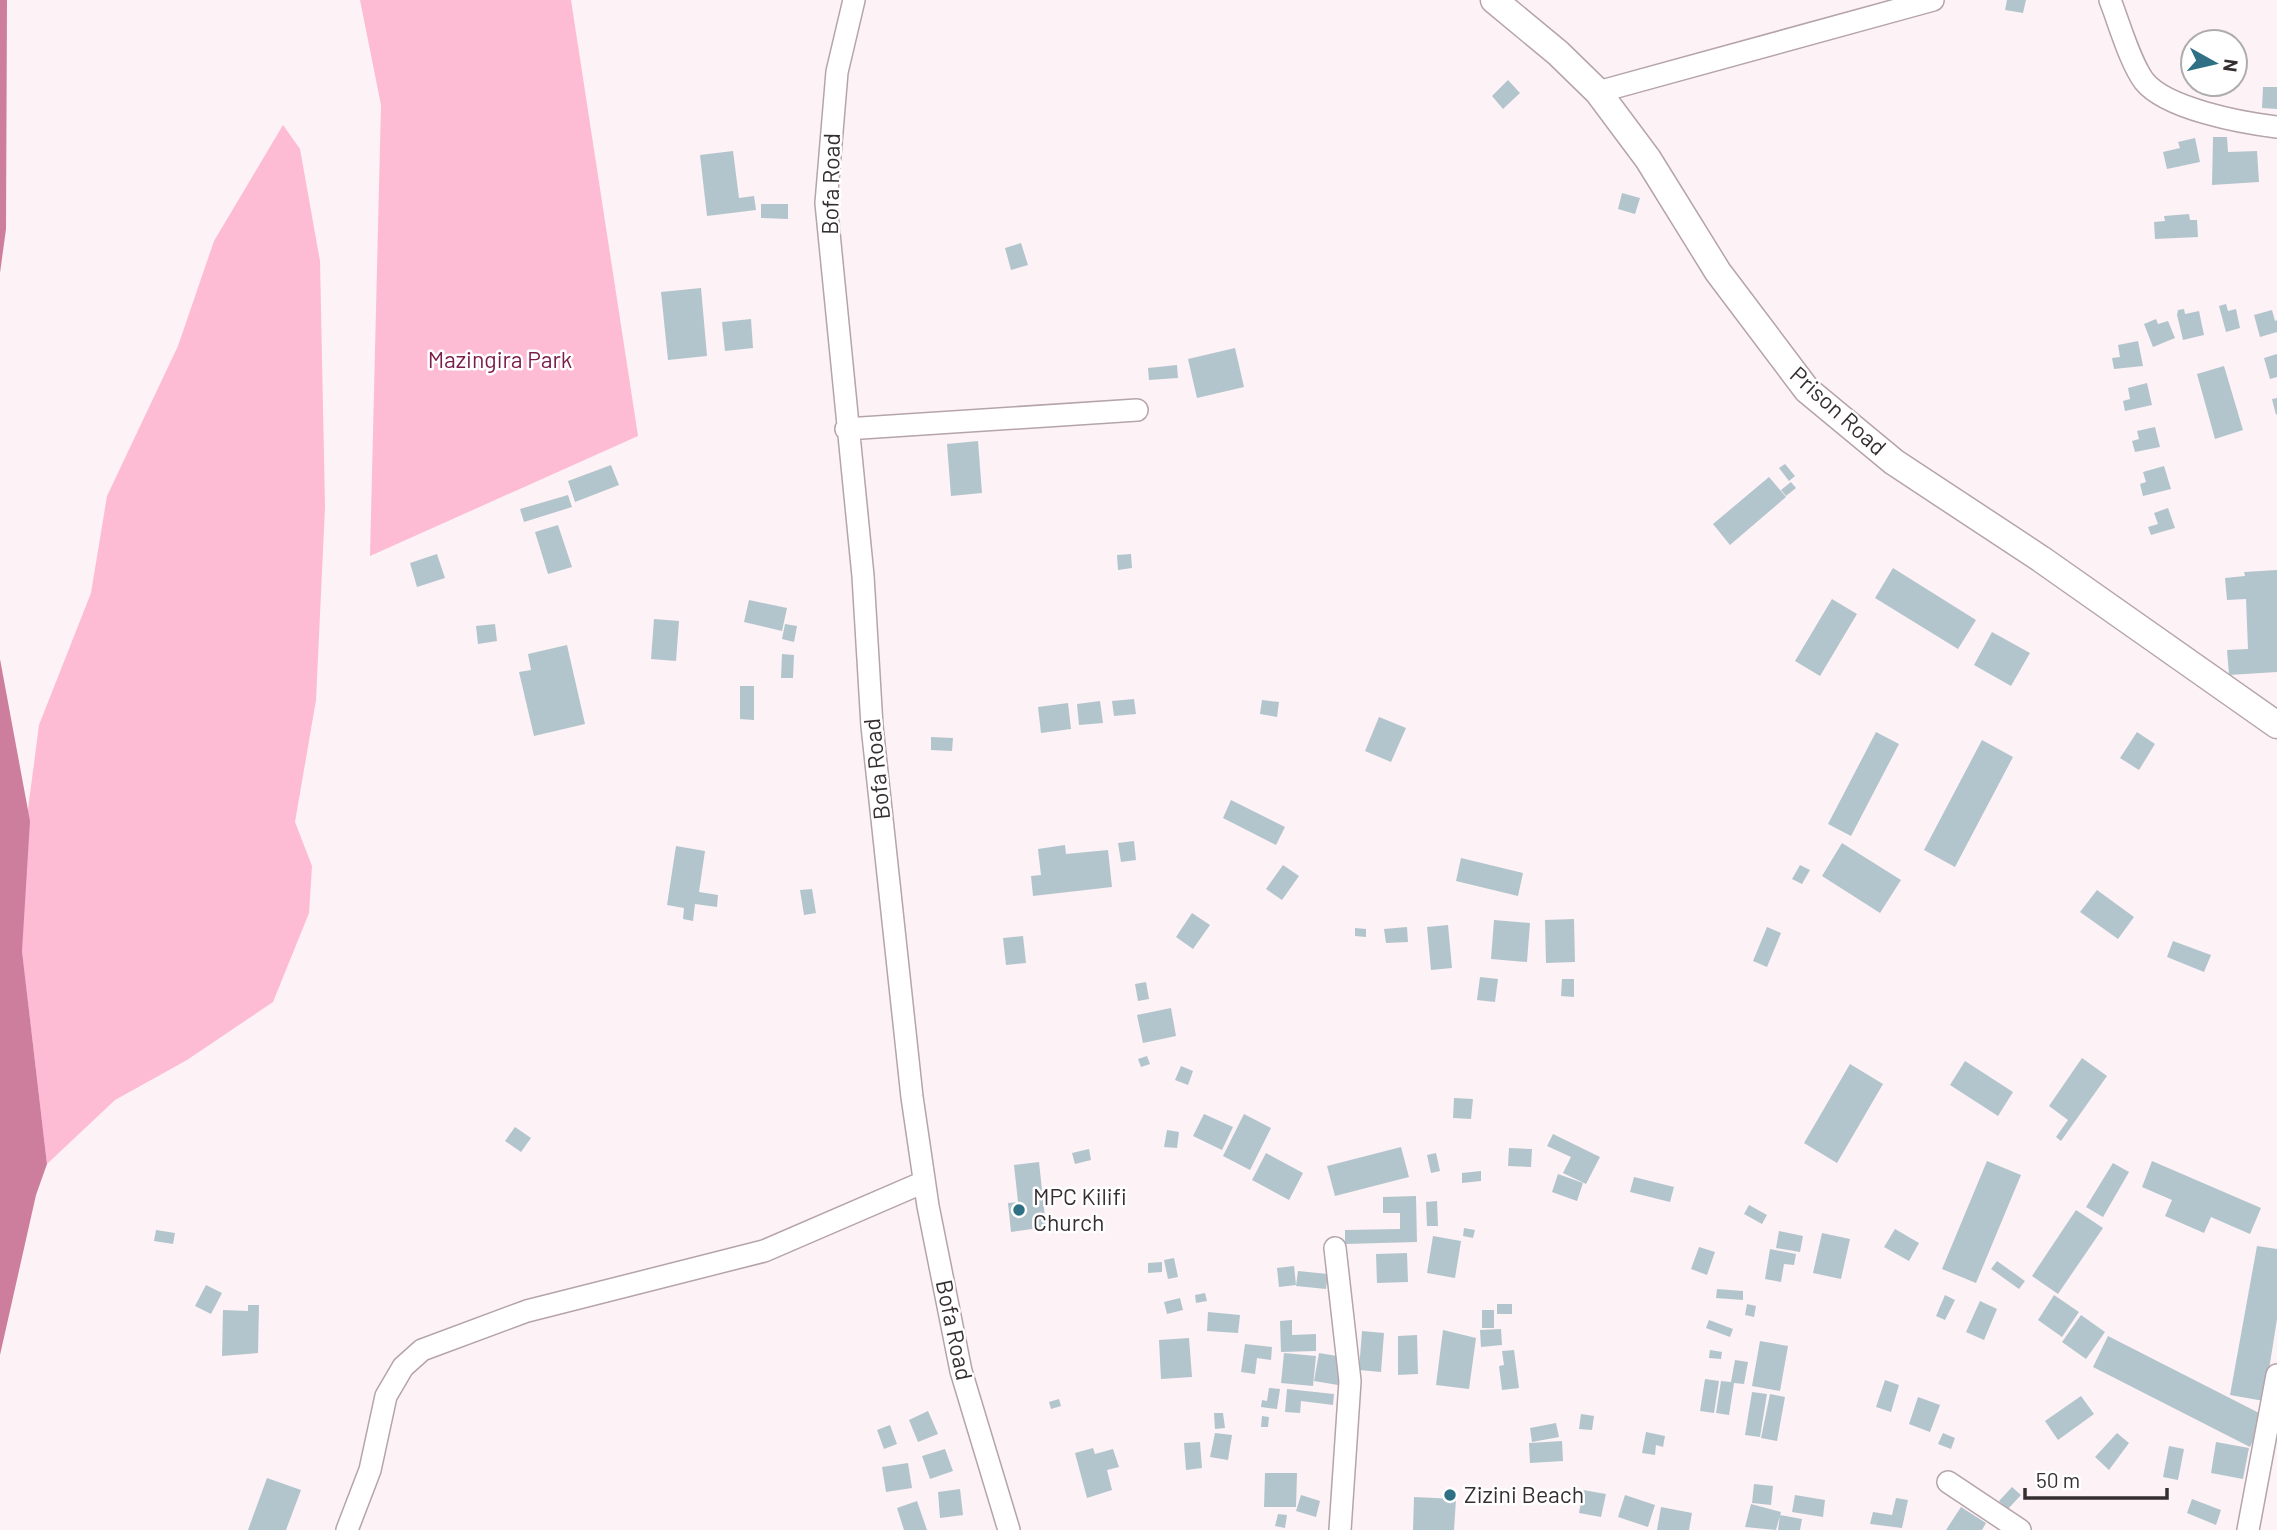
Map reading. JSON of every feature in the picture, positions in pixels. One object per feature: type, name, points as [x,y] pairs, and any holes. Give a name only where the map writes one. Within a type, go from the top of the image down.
[{"type":"street","name":"Bofa Road","points":[[854,0],[837,72],[826,204],[846,429],[863,576],[873,740],[924,1182],[961,1371],[1009,1530]]},
{"type":"street","name":"Prison Road","points":[[1494,0],[1558,53],[1598,92],[1648,159],[1718,272],[1807,390],[1894,462],[2041,559],[2277,725]]},
{"type":"street","points":[[1598,92],[1933,0]]},
{"type":"street","points":[[2110,0],[2143,80],[2155,92],[2181,104],[2230,118],[2277,127]]},
{"type":"street","points":[[846,429],[1137,410]]},
{"type":"street","points":[[347,1530],[370,1470],[386,1396],[403,1367],[422,1350],[527,1311],[764,1251],[924,1182]]},
{"type":"street","points":[[1335,1248],[1350,1381],[1340,1530]]},
{"type":"street","points":[[2248,1530],[2277,1375]]},
{"type":"street","points":[[1948,1482],[2020,1530]]},
{"type":"green space","name":"Mazingira Park","points":[[360,0],[571,0],[638,436],[370,556],[381,105]]},
{"type":"green space","points":[[283,125],[300,149],[320,261],[325,507],[316,700],[295,822],[312,866],[309,913],[273,1002],[187,1060],[115,1100],[47,1164],[16,901],[39,725],[91,593],[107,496],[178,346],[214,241]]},
{"type":"shaded area","points":[[0,0],[7,0],[6,229],[0,273]]},
{"type":"shaded area","points":[[0,659],[30,821],[22,951],[47,1164],[36,1195],[0,1355]]},
{"type":"building","points":[[2007,0],[2026,0],[2023,13],[2005,10]]},
{"type":"building","points":[[1508,80],[1520,93],[1503,109],[1492,96]]},
{"type":"building","points":[[2263,87],[2277,87],[2277,109],[2262,108]]},
{"type":"building","points":[[2213,137],[2227,137],[2228,152],[2257,151],[2259,182],[2212,185]]},
{"type":"building","points":[[2195,138],[2200,162],[2167,169],[2163,152],[2180,148],[2178,142]]},
{"type":"building","points":[[733,151],[739,198],[754,196],[756,210],[707,216],[700,155]]},
{"type":"building","points":[[1622,193],[1640,198],[1635,214],[1618,209]]},
{"type":"building","points":[[761,204],[788,204],[788,219],[761,218]]},
{"type":"building","points":[[2189,214],[2190,220],[2197,220],[2198,237],[2155,239],[2154,222],[2165,221],[2164,216]]},
{"type":"building","points":[[1021,243],[1028,265],[1011,270],[1005,248]]},
{"type":"building","points":[[701,288],[707,356],[668,360],[661,292]]},
{"type":"building","points":[[2226,304],[2228,311],[2236,309],[2240,328],[2226,332],[2219,306]]},
{"type":"building","points":[[2184,309],[2185,314],[2199,311],[2204,335],[2183,340],[2177,315],[2178,310]]},
{"type":"building","points":[[2272,310],[2275,321],[2277,320],[2277,332],[2260,337],[2254,315]]},
{"type":"building","points":[[751,319],[753,348],[725,351],[722,322]]},
{"type":"building","points":[[2156,319],[2158,324],[2168,321],[2175,338],[2153,347],[2144,324]]},
{"type":"building","points":[[2138,341],[2143,366],[2114,369],[2112,358],[2120,357],[2118,345]]},
{"type":"building","points":[[1235,348],[1244,387],[1197,398],[1188,359]]},
{"type":"building","points":[[2277,354],[2277,377],[2270,379],[2264,358]]},
{"type":"building","points":[[1177,365],[1178,378],[1149,380],[1148,368]]},
{"type":"building","points":[[2224,366],[2243,430],[2215,439],[2197,374]]},
{"type":"building","points":[[2147,383],[2152,405],[2125,411],[2123,401],[2130,399],[2128,388]]},
{"type":"building","points":[[2277,398],[2277,414],[2276,415],[2272,399]]},
{"type":"building","points":[[2155,427],[2160,447],[2135,452],[2132,441],[2139,439],[2137,431]]},
{"type":"building","points":[[978,441],[982,493],[951,496],[947,444]]},
{"type":"building","points":[[1785,464],[1795,476],[1789,481],[1779,468]]},
{"type":"building","points":[[611,465],[619,485],[575,502],[568,481]]},
{"type":"building","points":[[2164,466],[2171,489],[2143,496],[2140,484],[2146,482],[2143,472]]},
{"type":"building","points":[[1769,477],[1786,497],[1730,545],[1713,524]]},
{"type":"building","points":[[1791,482],[1796,488],[1786,496],[1781,490]]},
{"type":"building","points":[[568,495],[572,507],[524,522],[520,509]]},
{"type":"building","points":[[2168,508],[2175,528],[2151,535],[2148,527],[2158,524],[2154,513]]},
{"type":"building","points":[[558,525],[572,567],[548,574],[535,532]]},
{"type":"building","points":[[437,554],[445,578],[417,587],[410,563]]},
{"type":"building","points":[[1131,554],[1132,568],[1118,570],[1117,555]]},
{"type":"building","points":[[1893,568],[1976,620],[1958,649],[1875,598]]},
{"type":"building","points":[[2277,570],[2277,672],[2229,675],[2227,650],[2248,649],[2246,599],[2227,600],[2225,578],[2245,576],[2244,572]]},
{"type":"building","points":[[1832,599],[1857,614],[1820,676],[1795,661]]},
{"type":"building","points":[[749,600],[787,608],[782,631],[744,622]]},
{"type":"building","points":[[654,619],[679,621],[676,661],[651,659]]},
{"type":"building","points":[[495,624],[497,641],[478,644],[476,626]]},
{"type":"building","points":[[785,624],[797,626],[794,642],[782,639]]},
{"type":"building","points":[[1992,632],[2030,653],[2011,686],[1974,665]]},
{"type":"building","points":[[567,645],[585,724],[534,736],[519,672],[531,670],[528,654]]},
{"type":"building","points":[[782,654],[794,655],[793,678],[781,678]]},
{"type":"building","points":[[740,686],[754,686],[754,720],[740,719]]},
{"type":"building","points":[[1134,699],[1136,714],[1114,716],[1112,701]]},
{"type":"building","points":[[1262,700],[1279,702],[1277,717],[1260,714]]},
{"type":"building","points":[[1100,701],[1103,723],[1079,725],[1077,704]]},
{"type":"building","points":[[1068,703],[1071,729],[1041,733],[1038,707]]},
{"type":"building","points":[[1379,717],[1406,728],[1391,762],[1365,751]]},
{"type":"building","points":[[1876,732],[1899,744],[1851,836],[1828,824]]},
{"type":"building","points":[[2137,732],[2155,744],[2139,770],[2120,758]]},
{"type":"building","points":[[931,737],[953,738],[952,751],[931,750]]},
{"type":"building","points":[[1982,740],[2013,757],[1955,867],[1924,850]]},
{"type":"building","points":[[1231,800],[1285,827],[1276,845],[1223,818]]},
{"type":"building","points":[[1134,841],[1136,860],[1121,862],[1118,843]]},
{"type":"building","points":[[1842,843],[1901,880],[1880,913],[1822,876]]},
{"type":"building","points":[[1065,845],[1066,854],[1108,850],[1112,887],[1033,896],[1031,876],[1041,875],[1038,849]]},
{"type":"building","points":[[676,846],[705,851],[699,892],[718,895],[717,907],[695,904],[693,921],[683,919],[684,908],[667,905]]},
{"type":"building","points":[[1461,858],[1523,873],[1518,896],[1456,881]]},
{"type":"building","points":[[1283,865],[1299,876],[1282,900],[1266,889]]},
{"type":"building","points":[[1800,865],[1810,870],[1802,884],[1792,879]]},
{"type":"building","points":[[812,889],[816,913],[804,915],[800,890]]},
{"type":"building","points":[[2097,890],[2134,917],[2118,939],[2080,912]]},
{"type":"building","points":[[1192,913],[1210,925],[1193,949],[1176,937]]},
{"type":"building","points":[[1574,919],[1575,962],[1546,963],[1545,920]]},
{"type":"building","points":[[1494,920],[1530,923],[1527,962],[1491,959]]},
{"type":"building","points":[[1448,925],[1452,968],[1431,970],[1427,927]]},
{"type":"building","points":[[1407,927],[1408,942],[1386,943],[1384,929]]},
{"type":"building","points":[[1767,927],[1781,933],[1767,967],[1753,961]]},
{"type":"building","points":[[1355,928],[1366,929],[1366,937],[1355,936]]},
{"type":"building","points":[[1023,936],[1026,963],[1006,965],[1003,938]]},
{"type":"building","points":[[2173,941],[2211,955],[2204,972],[2167,957]]},
{"type":"building","points":[[1480,977],[1498,979],[1495,1002],[1477,1000]]},
{"type":"building","points":[[1562,979],[1574,979],[1574,997],[1561,996]]},
{"type":"building","points":[[1146,982],[1149,999],[1138,1001],[1135,984]]},
{"type":"building","points":[[1171,1008],[1176,1036],[1143,1043],[1137,1015]]},
{"type":"building","points":[[1147,1056],[1150,1064],[1141,1067],[1138,1059]]},
{"type":"building","points":[[2082,1058],[2107,1076],[2061,1141],[2056,1137],[2068,1120],[2049,1106]]},
{"type":"building","points":[[1965,1061],[2013,1092],[1998,1116],[1950,1085]]},
{"type":"building","points":[[1850,1064],[1883,1084],[1837,1163],[1804,1143]]},
{"type":"building","points":[[1181,1066],[1193,1071],[1188,1085],[1175,1080]]},
{"type":"building","points":[[1454,1098],[1473,1099],[1471,1119],[1453,1118]]},
{"type":"building","points":[[1204,1114],[1233,1127],[1222,1150],[1193,1136]]},
{"type":"building","points":[[1244,1114],[1271,1128],[1250,1170],[1223,1156]]},
{"type":"building","points":[[515,1127],[531,1138],[521,1152],[505,1141]]},
{"type":"building","points":[[1167,1130],[1179,1132],[1177,1148],[1164,1147]]},
{"type":"building","points":[[1553,1134],[1600,1157],[1586,1184],[1563,1173],[1571,1157],[1547,1146]]},
{"type":"building","points":[[1401,1147],[1409,1177],[1335,1196],[1327,1166]]},
{"type":"building","points":[[1509,1148],[1532,1149],[1531,1167],[1508,1166]]},
{"type":"building","points":[[1089,1149],[1091,1160],[1075,1164],[1072,1153]]},
{"type":"building","points":[[1266,1153],[1303,1173],[1289,1200],[1252,1180]]},
{"type":"building","points":[[1436,1153],[1440,1171],[1431,1173],[1427,1155]]},
{"type":"building","points":[[1987,1161],[2021,1175],[1976,1283],[1942,1269]]},
{"type":"building","points":[[2152,1161],[2261,1208],[2250,1234],[2211,1217],[2204,1233],[2165,1216],[2172,1200],[2142,1187]]},
{"type":"building","points":[[1039,1162],[1046,1227],[1011,1232],[1008,1203],[1018,1202],[1014,1165]]},
{"type":"building","points":[[2113,1163],[2129,1172],[2103,1217],[2086,1207]]},
{"type":"building","points":[[1481,1171],[1481,1181],[1462,1183],[1462,1173]]},
{"type":"building","points":[[1558,1174],[1583,1183],[1577,1201],[1552,1192]]},
{"type":"building","points":[[1634,1177],[1674,1187],[1670,1202],[1630,1192]]},
{"type":"building","points":[[1416,1196],[1417,1242],[1345,1244],[1345,1230],[1400,1229],[1400,1213],[1383,1213],[1383,1197]]},
{"type":"building","points":[[1437,1201],[1438,1226],[1427,1226],[1426,1202]]},
{"type":"building","points":[[1749,1205],[1767,1215],[1762,1224],[1744,1214]]},
{"type":"building","points":[[2076,1210],[2103,1228],[2058,1294],[2032,1276]]},
{"type":"building","points":[[1464,1228],[1475,1230],[1473,1238],[1463,1236]]},
{"type":"building","points":[[1895,1229],[1919,1243],[1909,1261],[1884,1247]]},
{"type":"building","points":[[156,1230],[175,1233],[173,1244],[154,1241]]},
{"type":"building","points":[[1779,1231],[1803,1236],[1800,1252],[1776,1248]]},
{"type":"building","points":[[1822,1233],[1850,1239],[1841,1279],[1813,1273]]},
{"type":"building","points":[[1433,1236],[1461,1241],[1455,1278],[1427,1273]]},
{"type":"building","points":[[2257,1246],[2277,1249],[2277,1319],[2264,1401],[2230,1395]]},
{"type":"building","points":[[1699,1247],[1715,1252],[1707,1275],[1691,1269]]},
{"type":"building","points":[[1770,1249],[1796,1254],[1794,1265],[1784,1264],[1781,1282],[1765,1279]]},
{"type":"building","points":[[1407,1253],[1408,1282],[1377,1283],[1376,1254]]},
{"type":"building","points":[[1174,1258],[1178,1277],[1168,1279],[1164,1260]]},
{"type":"building","points":[[1997,1261],[2025,1281],[2019,1289],[1991,1269]]},
{"type":"building","points":[[1162,1262],[1162,1272],[1148,1273],[1148,1263]]},
{"type":"building","points":[[1294,1266],[1296,1285],[1279,1287],[1277,1268]]},
{"type":"building","points":[[1298,1271],[1328,1274],[1326,1289],[1296,1286]]},
{"type":"building","points":[[206,1285],[222,1293],[211,1314],[195,1306]]},
{"type":"building","points":[[1717,1289],[1743,1291],[1743,1300],[1716,1298]]},
{"type":"building","points":[[1205,1293],[1207,1301],[1196,1303],[1195,1295]]},
{"type":"building","points":[[1945,1295],[1955,1300],[1945,1320],[1936,1316]]},
{"type":"building","points":[[2054,1295],[2079,1312],[2062,1337],[2038,1320]]},
{"type":"building","points":[[1180,1298],[1183,1310],[1167,1314],[1164,1302]]},
{"type":"building","points":[[1980,1301],[1997,1309],[1984,1340],[1966,1332]]},
{"type":"building","points":[[1497,1304],[1512,1304],[1512,1314],[1497,1314]]},
{"type":"building","points":[[1747,1304],[1756,1306],[1754,1317],[1745,1315]]},
{"type":"building","points":[[248,1305],[259,1305],[258,1353],[222,1356],[223,1310],[248,1311]]},
{"type":"building","points":[[1482,1310],[1494,1310],[1494,1328],[1482,1328]]},
{"type":"building","points":[[1208,1312],[1240,1315],[1238,1333],[1207,1331]]},
{"type":"building","points":[[2081,1315],[2105,1332],[2086,1359],[2062,1342]]},
{"type":"building","points":[[1292,1320],[1292,1335],[1316,1334],[1316,1351],[1281,1352],[1280,1321]]},
{"type":"building","points":[[1709,1320],[1733,1329],[1730,1337],[1706,1328]]},
{"type":"building","points":[[1501,1329],[1502,1345],[1481,1347],[1480,1330]]},
{"type":"building","points":[[1443,1330],[1476,1338],[1469,1389],[1436,1385]]},
{"type":"building","points":[[1362,1331],[1384,1333],[1381,1372],[1359,1370]]},
{"type":"building","points":[[1417,1335],[1418,1374],[1398,1375],[1398,1336]]},
{"type":"building","points":[[2108,1336],[2265,1416],[2250,1447],[2093,1367]]},
{"type":"building","points":[[1189,1338],[1192,1377],[1161,1379],[1159,1340]]},
{"type":"building","points":[[1760,1341],[1788,1346],[1780,1391],[1752,1386]]},
{"type":"building","points":[[1245,1344],[1272,1347],[1271,1360],[1257,1358],[1255,1374],[1241,1372]]},
{"type":"building","points":[[1514,1350],[1519,1388],[1502,1390],[1499,1366],[1504,1365],[1502,1351]]},
{"type":"building","points":[[1710,1350],[1722,1352],[1721,1359],[1709,1358]]},
{"type":"building","points":[[1284,1353],[1316,1356],[1313,1386],[1281,1383]]},
{"type":"building","points":[[1319,1353],[1343,1357],[1338,1385],[1314,1381]]},
{"type":"building","points":[[1735,1360],[1748,1362],[1744,1384],[1734,1383],[1729,1415],[1716,1413],[1721,1381],[1731,1382]]},
{"type":"building","points":[[1705,1379],[1719,1381],[1714,1413],[1700,1411]]},
{"type":"building","points":[[1885,1380],[1899,1385],[1891,1412],[1876,1407]]},
{"type":"building","points":[[1269,1388],[1280,1389],[1277,1409],[1261,1407],[1262,1400],[1267,1401]]},
{"type":"building","points":[[1287,1389],[1334,1394],[1333,1405],[1301,1401],[1300,1413],[1285,1412]]},
{"type":"building","points":[[1752,1392],[1767,1394],[1760,1437],[1745,1435]]},
{"type":"building","points":[[1770,1394],[1785,1397],[1777,1441],[1761,1438]]},
{"type":"building","points":[[2081,1396],[2094,1414],[2058,1440],[2045,1421]]},
{"type":"building","points":[[1918,1397],[1940,1405],[1930,1432],[1909,1424]]},
{"type":"building","points":[[1059,1399],[1061,1406],[1051,1409],[1049,1402]]},
{"type":"building","points":[[928,1411],[938,1434],[918,1442],[909,1420]]},
{"type":"building","points":[[1214,1413],[1223,1413],[1225,1428],[1215,1429]]},
{"type":"building","points":[[1581,1414],[1594,1416],[1592,1430],[1579,1429]]},
{"type":"building","points":[[1262,1416],[1269,1417],[1268,1427],[1261,1427]]},
{"type":"building","points":[[1556,1423],[1559,1437],[1532,1442],[1530,1428]]},
{"type":"building","points":[[890,1425],[897,1444],[884,1449],[877,1430]]},
{"type":"building","points":[[1646,1432],[1665,1436],[1663,1447],[1656,1445],[1655,1455],[1642,1453]]},
{"type":"building","points":[[1215,1433],[1232,1435],[1228,1460],[1210,1457]]},
{"type":"building","points":[[1943,1433],[1955,1438],[1951,1449],[1938,1444]]},
{"type":"building","points":[[2117,1433],[2129,1443],[2109,1470],[2095,1457]]},
{"type":"building","points":[[1562,1441],[1563,1461],[1530,1463],[1529,1443]]},
{"type":"building","points":[[1200,1442],[1202,1468],[1186,1470],[1184,1443]]},
{"type":"building","points":[[2216,1442],[2249,1448],[2243,1479],[2211,1473]]},
{"type":"building","points":[[2169,1446],[2184,1449],[2178,1480],[2163,1477]]},
{"type":"building","points":[[1093,1448],[1095,1454],[1113,1449],[1119,1467],[1107,1470],[1112,1490],[1087,1498],[1075,1453]]},
{"type":"building","points":[[945,1449],[953,1471],[930,1479],[922,1456]]},
{"type":"building","points":[[908,1463],[912,1488],[886,1492],[882,1467]]},
{"type":"building","points":[[1265,1473],[1297,1473],[1296,1507],[1264,1507]]},
{"type":"building","points":[[267,1478],[301,1490],[286,1530],[248,1530]]},
{"type":"building","points":[[1754,1484],[1773,1486],[1771,1505],[1752,1503]]},
{"type":"building","points":[[2012,1487],[2021,1495],[2008,1509],[1999,1501]]},
{"type":"building","points":[[960,1489],[963,1515],[940,1518],[938,1492]]},
{"type":"building","points":[[1583,1490],[1606,1494],[1601,1517],[1579,1513]]},
{"type":"building","points":[[1301,1495],[1320,1501],[1316,1517],[1296,1511]]},
{"type":"building","points":[[1625,1495],[1655,1505],[1648,1527],[1618,1517]]},
{"type":"building","points":[[1795,1495],[1825,1500],[1823,1517],[1792,1512]]},
{"type":"building","points":[[1414,1497],[1456,1499],[1454,1530],[1413,1530]]},
{"type":"building","points":[[1896,1498],[1908,1500],[1902,1528],[1870,1524],[1873,1512],[1892,1515]]},
{"type":"building","points":[[2192,1499],[2221,1510],[2216,1525],[2187,1513]]},
{"type":"building","points":[[917,1501],[927,1530],[904,1530],[897,1508]]},
{"type":"building","points":[[1751,1504],[1781,1512],[1776,1530],[1745,1527]]},
{"type":"building","points":[[1661,1507],[1692,1513],[1689,1530],[1657,1530]]},
{"type":"building","points":[[1961,1507],[1986,1523],[1982,1530],[1946,1530]]},
{"type":"building","points":[[1278,1514],[1287,1515],[1285,1528],[1275,1526]]},
{"type":"building","points":[[1780,1515],[1802,1519],[1800,1530],[1778,1530]]},
{"type":"place","name":"MPC Kilifi Church","points":[[1019,1210]]},
{"type":"place","name":"Zizini Beach","points":[[1450,1495]]}]
